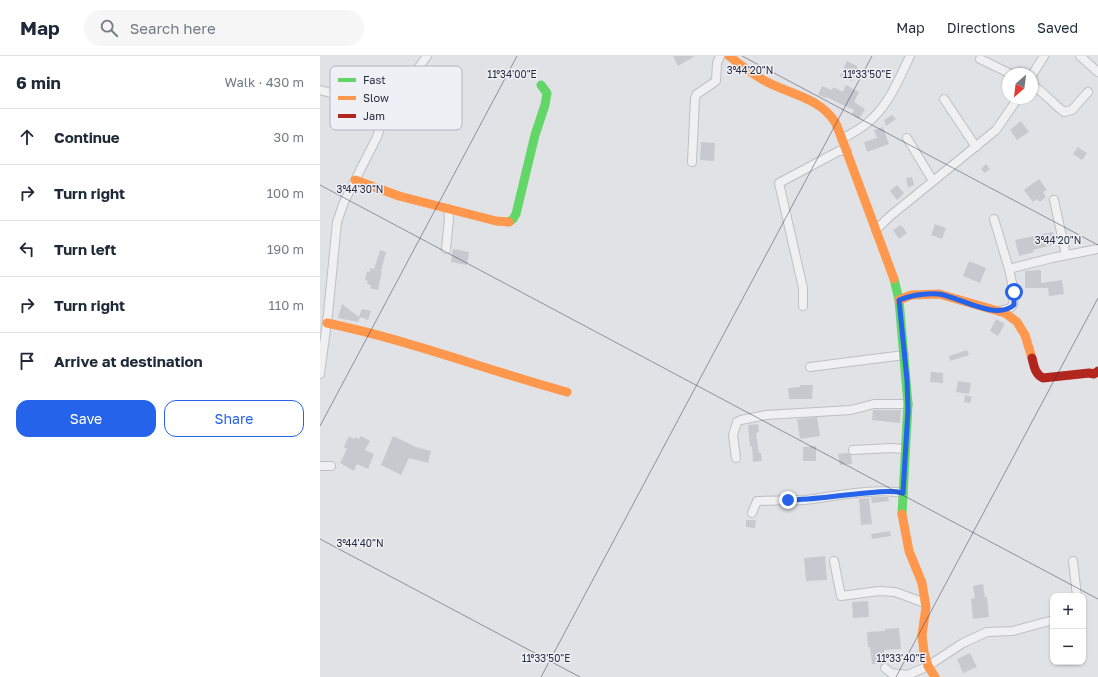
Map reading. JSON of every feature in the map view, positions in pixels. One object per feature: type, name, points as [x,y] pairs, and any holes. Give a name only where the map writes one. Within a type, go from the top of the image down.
[{"type":"street","points":[[420,66],[427,56]]},
{"type":"street","points":[[692,162],[695,98],[697,94],[716,81],[720,56]]},
{"type":"street","points":[[729,56],[750,73],[772,85],[799,95],[819,107],[833,119],[847,151],[892,272],[899,300],[908,404],[902,513],[909,551],[922,583],[926,607],[922,635],[924,652],[928,666],[934,677]]},
{"type":"street","points":[[842,139],[866,125],[879,112],[893,93],[910,56]]},
{"type":"street","points":[[1037,68],[1044,56]]},
{"type":"street","points":[[1080,56],[1098,72]]},
{"type":"street","points":[[980,59],[1002,70]]},
{"type":"street","points":[[355,180],[409,199],[448,209],[507,222],[513,219],[516,214],[533,142],[545,105],[547,92],[542,85]]},
{"type":"street","points":[[1038,88],[1064,112],[1072,110],[1088,92]]},
{"type":"street","points":[[320,90],[330,93]]},
{"type":"street","points":[[944,99],[976,147]]},
{"type":"street","points":[[876,230],[889,217],[996,130],[1014,104]]},
{"type":"street","points":[[320,374],[337,222],[344,202],[379,130]]},
{"type":"street","points":[[907,138],[933,181]]},
{"type":"street","points":[[803,306],[803,288],[779,183],[839,151],[847,151]]},
{"type":"street","points":[[1054,200],[1066,255]]},
{"type":"street","points":[[446,249],[449,219],[448,209]]},
{"type":"street","points":[[994,219],[1009,269],[1014,292],[1014,305],[1000,311]]},
{"type":"street","points":[[1009,269],[1098,249]]},
{"type":"street","points":[[899,300],[911,295],[940,294],[988,309],[1000,311],[1012,317],[1025,335],[1035,370],[1039,376],[1043,378],[1089,373],[1094,374],[1098,371]]},
{"type":"street","points":[[326,323],[399,340],[525,381],[567,392]]},
{"type":"street","points":[[810,366],[904,355]]},
{"type":"street","points":[[736,458],[733,435],[737,422],[741,420],[766,415],[851,410],[874,404],[908,404]]},
{"type":"street","points":[[853,450],[892,448],[905,449]]},
{"type":"street","points":[[320,466],[331,466]]},
{"type":"street","points":[[752,513],[757,501],[803,500],[892,491],[903,493]]},
{"type":"street","points":[[834,561],[841,596],[879,591],[895,592],[925,603]]},
{"type":"street","points":[[1073,561],[1077,593]]},
{"type":"street","points":[[884,668],[891,673],[908,674],[928,666],[963,643],[987,632],[1013,631],[1050,621]]},
{"type":"building","points":[[673,56],[695,56],[678,66]]},
{"type":"building","points":[[847,61],[857,66],[860,70],[852,81],[840,76]]},
{"type":"building","points":[[846,85],[859,92],[854,102],[865,109],[859,119],[852,114],[854,110],[826,97],[818,95],[822,86],[832,90],[833,87],[843,92]]},
{"type":"building","points":[[892,115],[896,119],[886,126],[884,120]]},
{"type":"building","points":[[1021,121],[1029,132],[1017,140],[1010,130]]},
{"type":"building","points":[[883,127],[889,144],[867,152],[864,142],[877,138],[874,130]]},
{"type":"building","points":[[701,142],[715,143],[714,161],[700,160]]},
{"type":"building","points":[[1078,147],[1087,153],[1082,160],[1073,154]]},
{"type":"building","points":[[986,164],[990,169],[985,173],[981,169]]},
{"type":"building","points":[[912,177],[914,185],[908,188],[906,178]]},
{"type":"building","points":[[1039,179],[1047,190],[1043,192],[1046,197],[1040,202],[1037,199],[1033,202],[1024,190]]},
{"type":"building","points":[[897,185],[904,193],[897,200],[890,191]]},
{"type":"building","points":[[935,224],[946,228],[942,239],[931,235]]},
{"type":"building","points":[[901,225],[907,233],[899,239],[893,230]]},
{"type":"building","points":[[1053,232],[1056,244],[1033,250],[1034,252],[1019,256],[1015,240]]},
{"type":"building","points":[[453,249],[469,252],[467,265],[451,262]]},
{"type":"building","points":[[380,250],[386,252],[378,290],[370,288],[371,286],[367,283],[368,281],[365,280],[367,271],[370,272],[370,268],[374,269]]},
{"type":"building","points":[[969,261],[986,268],[980,283],[963,276]]},
{"type":"building","points":[[1041,270],[1041,283],[1062,280],[1064,294],[1049,296],[1048,288],[1025,288],[1025,271]]},
{"type":"building","points":[[342,304],[359,317],[362,309],[371,311],[368,320],[360,317],[358,322],[338,318]]},
{"type":"building","points":[[996,319],[1005,324],[998,336],[990,331]]},
{"type":"building","points":[[967,350],[969,355],[950,361],[949,356]]},
{"type":"building","points":[[931,372],[943,373],[943,383],[930,382]]},
{"type":"building","points":[[958,381],[971,383],[969,394],[956,392]]},
{"type":"building","points":[[800,385],[813,385],[812,399],[789,399],[788,388],[800,387]]},
{"type":"building","points":[[965,395],[972,397],[970,403],[964,402]]},
{"type":"building","points":[[873,410],[901,410],[900,423],[872,420]]},
{"type":"building","points":[[817,417],[820,436],[800,439],[797,419]]},
{"type":"building","points":[[758,424],[759,432],[756,433],[759,453],[761,453],[762,461],[753,462],[748,425]]},
{"type":"building","points":[[349,436],[354,439],[355,437],[359,439],[361,436],[370,441],[365,450],[374,454],[368,469],[357,464],[354,471],[340,463],[347,449],[344,447]]},
{"type":"building","points":[[393,436],[416,447],[431,451],[428,463],[409,458],[401,475],[381,465]]},
{"type":"building","points":[[816,446],[816,461],[803,461],[803,447]]},
{"type":"building","points":[[849,453],[851,455],[852,464],[840,465],[838,454]]},
{"type":"building","points":[[871,497],[888,497],[889,501],[872,503]]},
{"type":"building","points":[[869,498],[872,524],[861,525],[859,499]]},
{"type":"building","points":[[746,520],[756,520],[755,528],[746,527]]},
{"type":"building","points":[[890,531],[891,536],[872,539],[871,534]]},
{"type":"building","points":[[825,556],[827,580],[806,581],[804,558]]},
{"type":"building","points":[[983,584],[985,597],[987,597],[989,617],[973,619],[971,599],[975,598],[973,586]]},
{"type":"building","points":[[868,601],[869,617],[853,618],[852,602]]},
{"type":"building","points":[[899,628],[901,649],[884,650],[885,663],[872,664],[870,647],[868,647],[867,632],[885,631],[885,629]]},
{"type":"building","points":[[970,653],[977,667],[963,673],[957,659]]},
{"type":"traffic: fast","points":[[509,222],[516,214],[535,135],[545,105],[547,93],[541,85]]},
{"type":"traffic: fast","points":[[894,279],[899,300],[908,404],[902,514]]},
{"type":"traffic: slow","points":[[729,56],[762,79],[813,102],[829,114],[835,122],[894,279]]},
{"type":"traffic: slow","points":[[355,180],[399,196],[496,221],[509,222]]},
{"type":"traffic: slow","points":[[899,300],[911,295],[939,294],[1005,313],[1017,322],[1025,335],[1032,358]]},
{"type":"traffic: slow","points":[[327,323],[388,338],[567,392]]},
{"type":"traffic: slow","points":[[902,514],[909,551],[922,583],[926,607],[922,635],[924,652],[928,666],[935,677]]},
{"type":"traffic: jam","points":[[1032,358],[1034,367],[1043,378],[1089,373],[1094,374],[1098,371]]},
{"type":"route","points":[[788,500],[803,500],[892,491],[903,493],[908,410],[907,380],[899,300],[911,295],[940,294],[988,309],[1000,311],[1014,305],[1014,292]]}]
